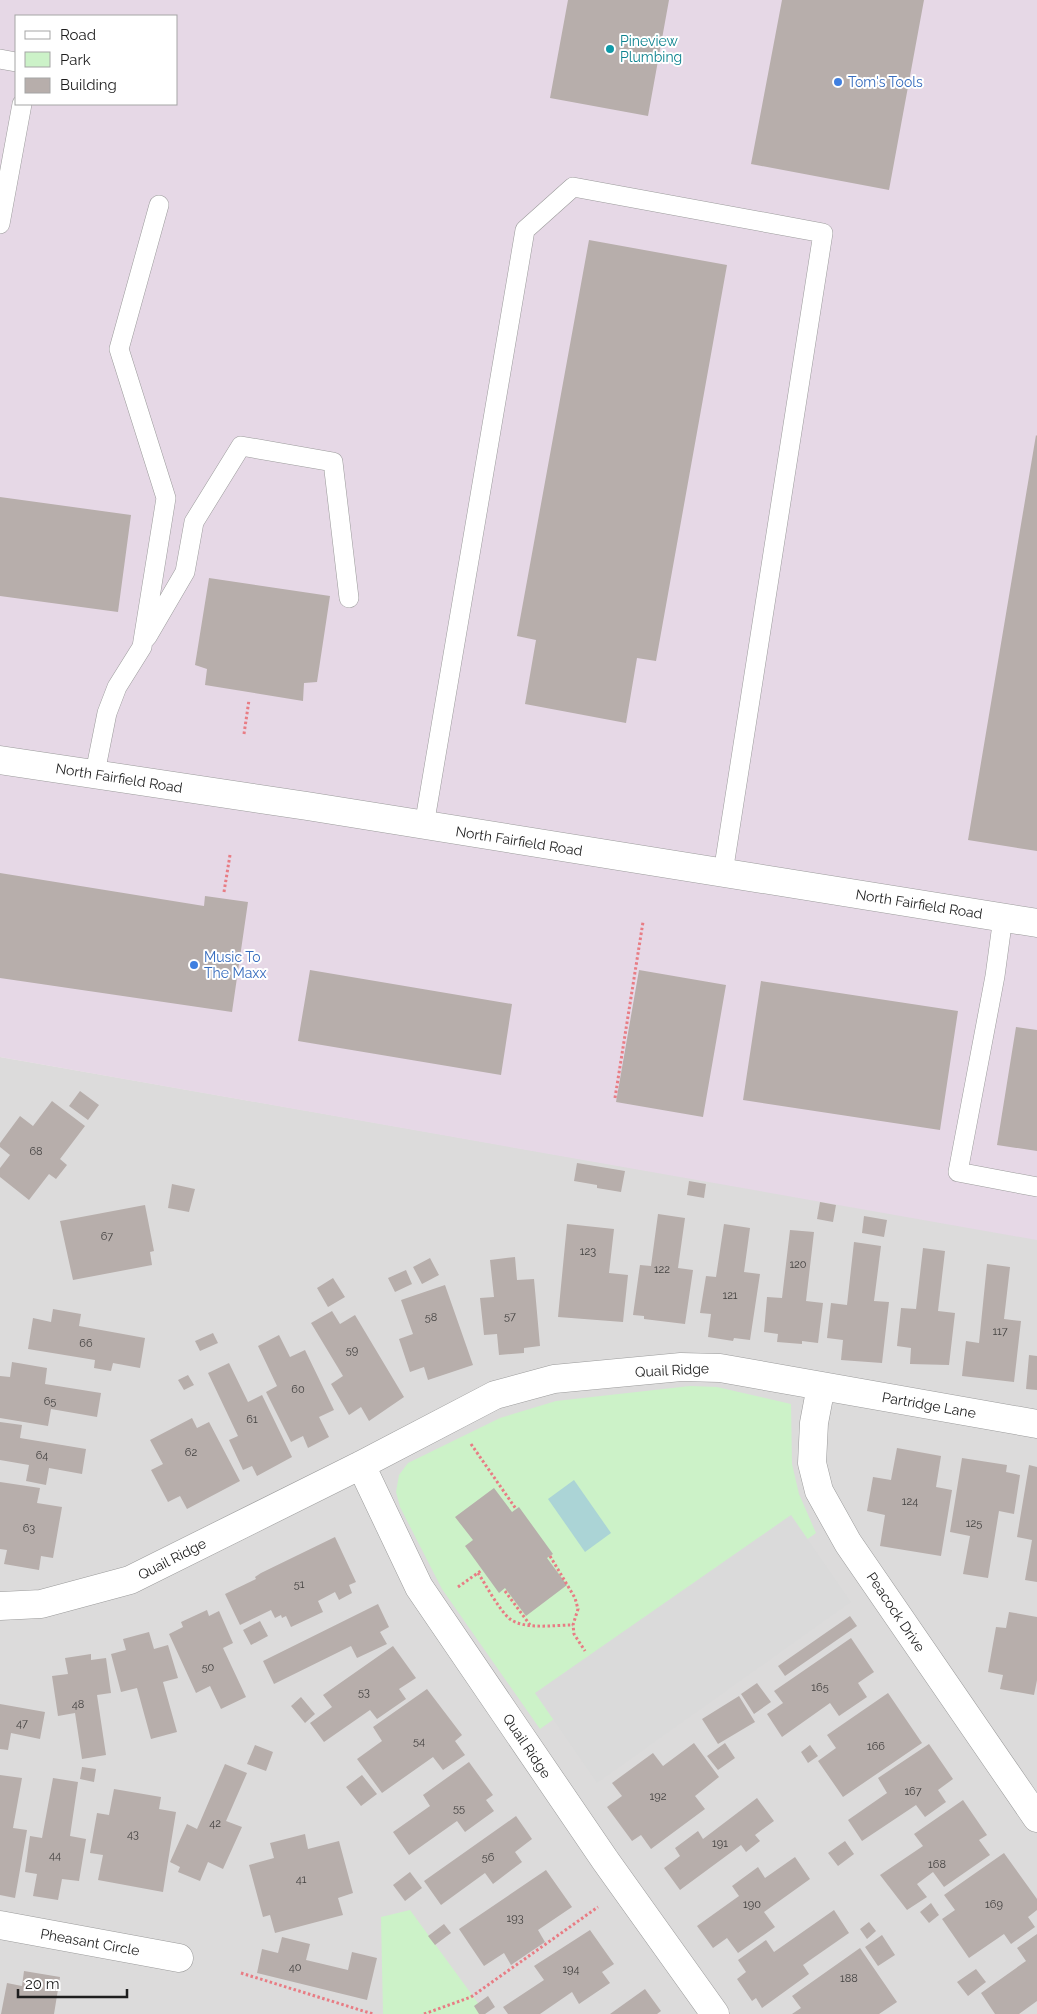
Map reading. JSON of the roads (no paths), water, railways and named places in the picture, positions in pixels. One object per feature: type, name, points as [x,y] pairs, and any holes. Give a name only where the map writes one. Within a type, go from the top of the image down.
[{"type":"street","name":"North Fairfield Road","points":[[0,760],[95,773],[1037,923]]},
{"type":"street","name":"Quail Ridge","points":[[0,1606],[41,1604],[130,1580],[361,1465],[495,1395],[554,1379],[691,1367],[720,1368],[821,1386]]},
{"type":"street","name":"Partridge Lane","points":[[821,1386],[1037,1424]]},
{"type":"street","name":"Peacock Drive","points":[[821,1386],[814,1423],[812,1463],[819,1491],[848,1543],[1037,1818]]},
{"type":"street","name":"Quail Ridge","points":[[361,1465],[419,1587],[605,1860],[715,2014]]},
{"type":"street","name":"Pheasant Circle","points":[[0,1925],[179,1958]]},
{"type":"lane","points":[[0,59],[15,62]]},
{"type":"lane","points":[[0,224],[22,105]]},
{"type":"lane","points":[[424,826],[525,230],[573,187],[823,233],[723,873]]},
{"type":"lane","points":[[142,647],[166,498],[119,349],[159,205]]},
{"type":"lane","points":[[95,773],[107,713],[117,687],[185,572],[194,522],[241,446],[333,462],[349,598]]},
{"type":"lane","points":[[1003,917],[995,976],[958,1172],[1037,1187]]},
{"type":"water","points":[[574,1480],[611,1533],[585,1552],[548,1499]]},
{"type":"place","name":"Pineview Plumbing","points":[[610,49]]},
{"type":"place","name":"Tom's Tools","points":[[838,82]]},
{"type":"place","name":"Music To The Maxx","points":[[194,965]]}]
